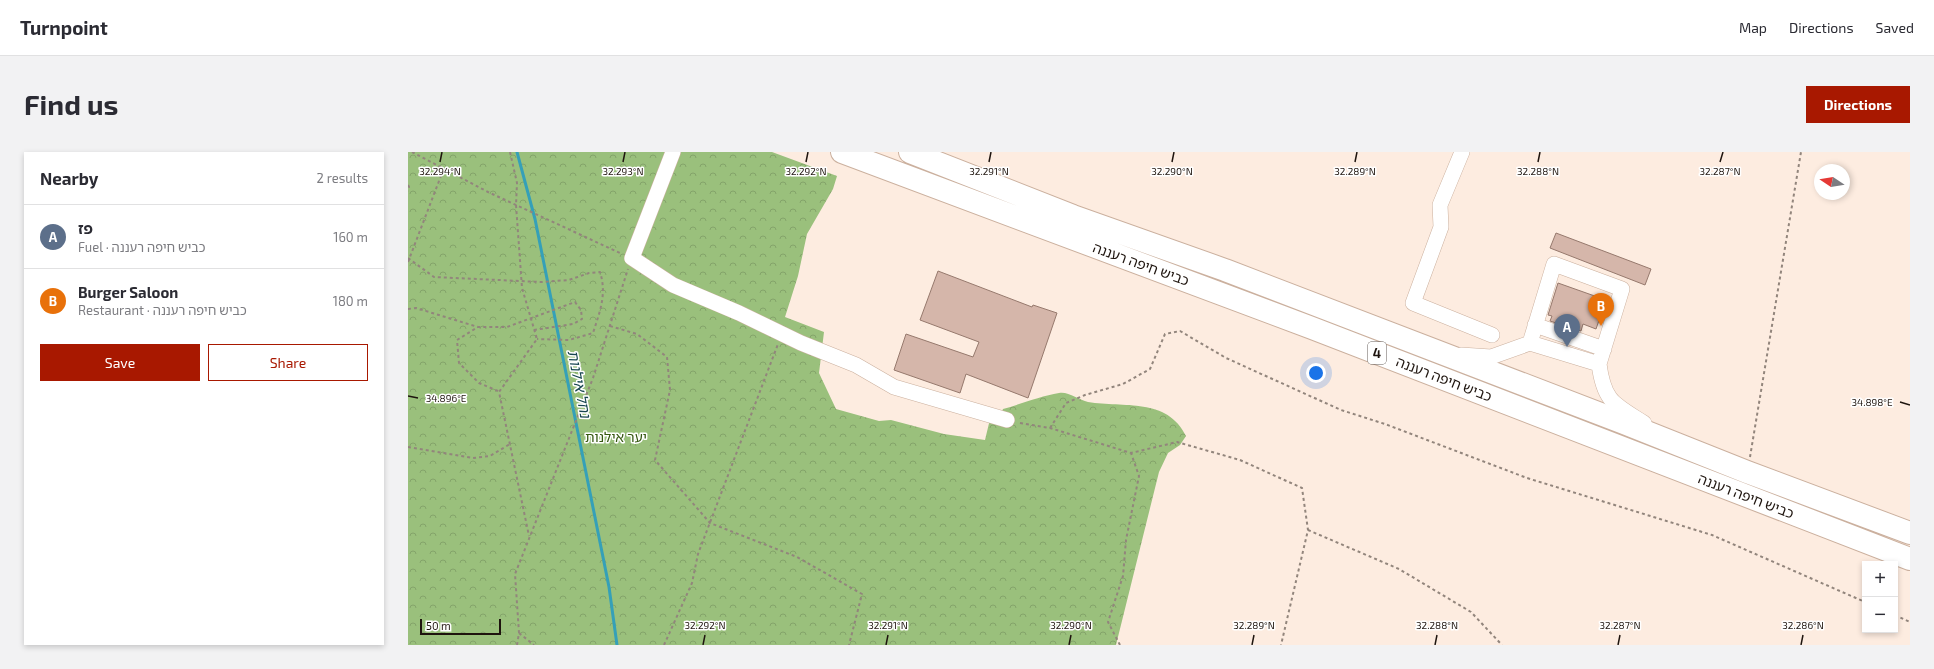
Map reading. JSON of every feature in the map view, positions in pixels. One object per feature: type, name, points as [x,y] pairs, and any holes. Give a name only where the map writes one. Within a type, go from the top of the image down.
[{"type":"highway","name":"כביש חיפה רעננה","points":[[842,152],[1312,328],[1910,559]]},
{"type":"highway","name":"כביש חיפה רעננה","points":[[910,152],[1073,216],[1225,270],[1747,472],[1910,532]]},
{"type":"street","points":[[673,152],[632,258],[673,285],[739,313],[801,343],[856,365],[894,388],[1007,420]]},
{"type":"street","points":[[1462,152],[1440,205],[1441,226],[1413,303],[1492,335]]},
{"type":"street","points":[[1530,343],[1554,264],[1622,289],[1599,364],[1602,385],[1612,403],[1675,444]]},
{"type":"street","points":[[1535,325],[1604,349]]},
{"type":"street","points":[[1444,354],[1491,357],[1530,343],[1599,364]]},
{"type":"path","points":[[412,152],[516,204],[632,258],[593,378],[515,574],[519,633],[517,645]]},
{"type":"path","points":[[510,152],[517,183],[516,204],[521,282],[537,339]]},
{"type":"path","points":[[1747,472],[1801,152]]},
{"type":"path","points":[[444,168],[408,260],[434,277],[521,282],[568,280],[589,273],[600,272],[604,285],[601,309],[593,333],[569,340],[537,339]]},
{"type":"path","points":[[408,185],[410,187],[408,191]]},
{"type":"path","points":[[408,309],[416,308],[478,327],[508,327],[575,302],[581,310],[582,318],[573,324],[534,330]]},
{"type":"path","points":[[610,326],[638,334],[667,357],[670,390],[655,460],[710,523],[797,557],[862,594],[849,645]]},
{"type":"path","points":[[478,327],[457,340],[459,363],[479,383],[499,392]]},
{"type":"path","points":[[1050,428],[1066,403],[1085,395],[1123,384],[1150,369],[1165,334],[1180,331],[1226,358],[1341,410],[1385,424],[1527,478],[1712,535],[1862,601]]},
{"type":"path","points":[[664,645],[692,583],[698,554],[782,334]]},
{"type":"path","points":[[530,537],[499,392],[537,339]]},
{"type":"path","points":[[1007,420],[1050,428],[1131,454],[1177,442],[1240,460],[1302,488],[1308,530],[1280,645]]},
{"type":"path","points":[[408,447],[473,458],[490,456],[510,444]]},
{"type":"path","points":[[1120,645],[1108,622],[1123,576],[1126,540],[1139,476],[1131,454]]},
{"type":"path","points":[[1308,530],[1399,569],[1471,612],[1502,645]]},
{"type":"path","points":[[1898,617],[1910,622]]},
{"type":"path","points":[[519,633],[534,645]]},
{"type":"green space","name":"יער אילנות","points":[[408,152],[772,152],[837,176],[833,189],[807,234],[798,276],[785,317],[824,332],[819,373],[836,409],[879,421],[891,420],[944,434],[985,440],[991,415],[999,419],[1003,409],[1045,396],[1062,393],[1070,394],[1088,402],[1130,405],[1156,410],[1168,415],[1178,424],[1186,436],[1180,445],[1168,453],[1159,472],[1116,645],[408,645]]},
{"type":"building","points":[[1556,233],[1651,269],[1645,285],[1550,248]]},
{"type":"building","points":[[938,271],[1032,307],[1033,305],[1057,313],[1028,398],[966,374],[960,393],[894,370],[906,334],[973,357],[979,342],[920,320]]},
{"type":"building","points":[[1558,283],[1606,300],[1596,329],[1583,324],[1581,331],[1550,321],[1552,316],[1548,315]]},
{"type":"waterway","name":"נחל אילנות","points":[[517,152],[535,219],[609,587],[617,645]]},
{"type":"place","name":"Burger Saloon","points":[[1601,326]]},
{"type":"place","name":"פז","points":[[1567,347]]}]
